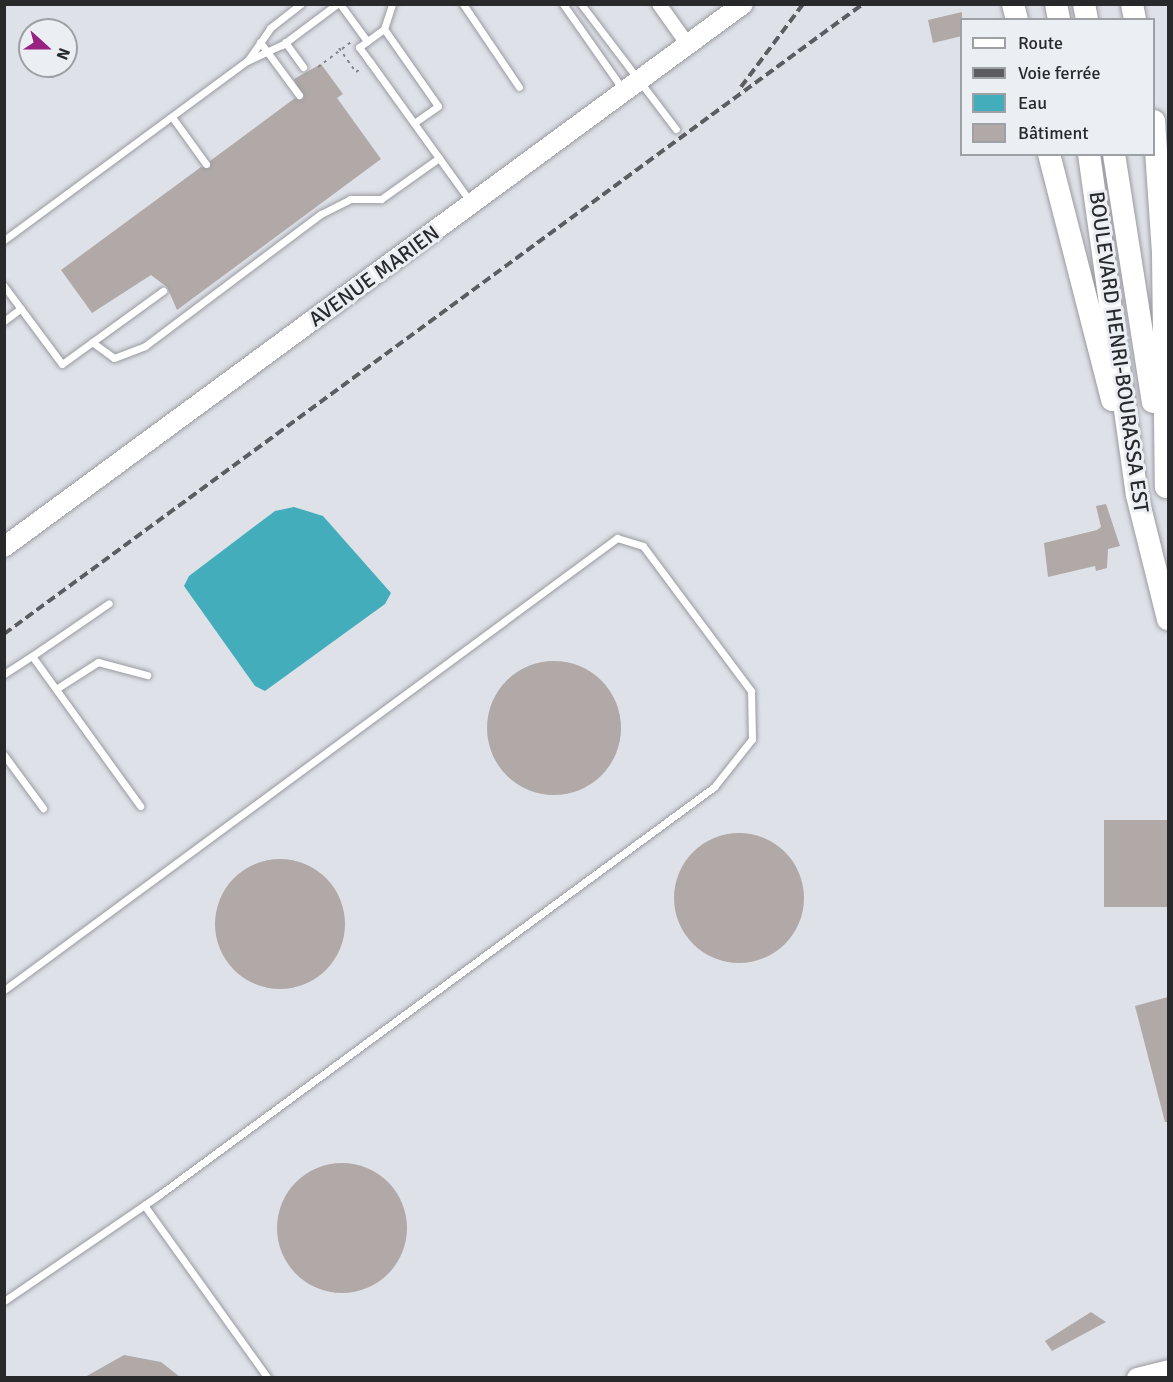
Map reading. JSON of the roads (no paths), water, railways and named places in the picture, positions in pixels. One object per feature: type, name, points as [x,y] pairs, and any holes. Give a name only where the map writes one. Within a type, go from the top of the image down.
[{"type":"main road","points":[[1155,136],[1163,254],[1167,492]]},
{"type":"main road","points":[[1050,156],[1137,495]]},
{"type":"main road","name":"BOULEVARD HENRI-BOURASSA EST","points":[[1089,156],[1137,495],[1168,619]]},
{"type":"main road","name":"BOULEVARD HENRI-BOURASSA EST","points":[[1114,156],[1167,492]]},
{"type":"street","points":[[659,4],[688,45]]},
{"type":"street","name":"AVENUE MARIEN","points":[[4,547],[743,4]]},
{"type":"street","points":[[1141,1376],[1168,1370]]},
{"type":"street","points":[[1141,1376],[1168,1375]]},
{"type":"lane","points":[[247,61],[260,42],[301,4]]},
{"type":"lane","points":[[4,240],[247,61],[285,42],[339,4],[367,41]]},
{"type":"lane","points":[[392,4],[384,29],[359,47],[472,204]]},
{"type":"lane","points":[[463,4],[519,87]]},
{"type":"lane","points":[[563,4],[631,87],[676,129]]},
{"type":"lane","points":[[581,4],[631,87]]},
{"type":"lane","points":[[384,29],[438,106],[414,123]]},
{"type":"lane","points":[[260,42],[299,95]]},
{"type":"lane","points":[[285,42],[303,67]]},
{"type":"lane","points":[[172,117],[206,164]]},
{"type":"lane","points":[[92,342],[114,358],[145,346],[321,214],[344,201],[381,199],[439,158]]},
{"type":"lane","points":[[4,286],[62,364],[163,291]]},
{"type":"lane","points":[[4,321],[21,308]]},
{"type":"lane","points":[[4,990],[617,538],[643,546],[747,686],[754,701],[752,739],[714,787],[144,1205],[4,1301]]},
{"type":"lane","points":[[4,675],[109,603]]},
{"type":"lane","points":[[32,656],[140,806]]},
{"type":"lane","points":[[56,689],[98,662],[147,675]]},
{"type":"lane","points":[[4,755],[43,808]]},
{"type":"lane","points":[[144,1205],[268,1377]]},
{"type":"water","points":[[294,507],[323,516],[391,593],[385,604],[265,691],[255,686],[184,586],[189,576],[275,511]]},
{"type":"railway","points":[[741,87],[803,4]]},
{"type":"railway","points":[[4,634],[863,4]]}]
